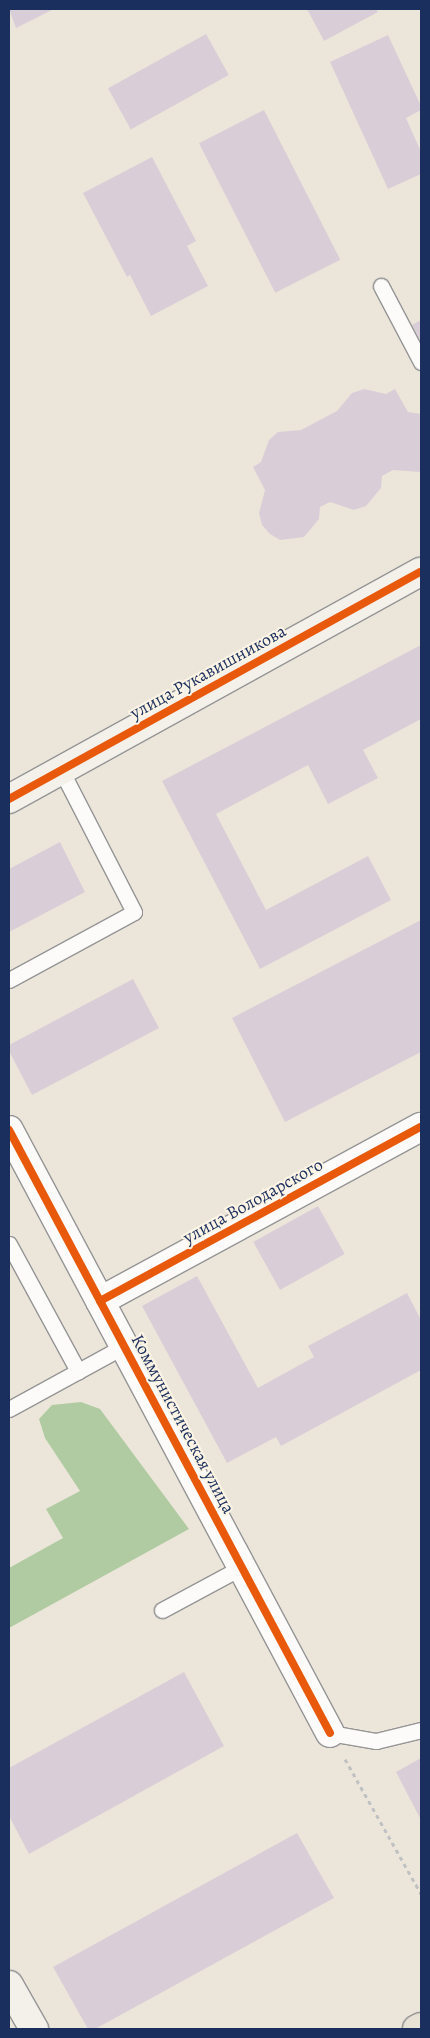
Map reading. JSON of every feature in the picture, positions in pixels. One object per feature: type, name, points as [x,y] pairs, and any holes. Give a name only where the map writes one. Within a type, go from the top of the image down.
[{"type":"main road","points":[[417,2029],[421,2027]]},
{"type":"street","name":"улица Рукавишникова","points":[[9,799],[421,572]]},
{"type":"street","name":"улица Володарского","points":[[100,1301],[421,1127]]},
{"type":"street","name":"Коммунистическая улица","points":[[9,1130],[330,1733]]},
{"type":"street","points":[[9,1985],[34,2029]]},
{"type":"lane","points":[[382,286],[421,362]]},
{"type":"lane","points":[[9,980],[134,912],[61,770]]},
{"type":"lane","points":[[9,1244],[78,1371]]},
{"type":"lane","points":[[9,1409],[124,1346]]},
{"type":"lane","points":[[162,1610],[242,1567]]},
{"type":"lane","points":[[330,1733],[376,1741],[421,1730]]},
{"type":"path","points":[[330,1733],[421,1894]]},
{"type":"green space","points":[[81,1402],[100,1409],[189,1529],[9,1628],[9,1568],[63,1538],[46,1509],[80,1491],[45,1438],[39,1419],[52,1405]]},
{"type":"building","points":[[9,9],[54,9],[16,28]]},
{"type":"building","points":[[307,9],[376,9],[378,12],[324,41]]},
{"type":"building","points":[[206,34],[229,75],[131,129],[108,88]]},
{"type":"building","points":[[388,35],[421,106],[421,110],[406,118],[421,152],[421,174],[388,189],[330,62]]},
{"type":"building","points":[[264,110],[340,260],[275,293],[199,143]]},
{"type":"building","points":[[152,157],[196,241],[187,246],[208,286],[151,316],[130,275],[127,277],[83,193]]},
{"type":"building","points":[[421,320],[421,342],[412,325]]},
{"type":"building","points":[[364,389],[386,394],[395,389],[408,412],[421,414],[421,472],[393,470],[382,476],[381,488],[366,506],[354,510],[330,502],[320,507],[319,519],[304,537],[280,540],[270,534],[262,525],[259,513],[265,490],[253,467],[261,462],[269,440],[278,432],[301,430],[337,411],[352,393]]},
{"type":"building","points":[[421,645],[421,719],[363,750],[378,778],[328,804],[308,765],[216,814],[266,910],[368,856],[391,900],[260,969],[162,781]]},
{"type":"building","points":[[60,842],[85,892],[9,932],[9,869]]},
{"type":"building","points":[[421,920],[421,1052],[285,1122],[232,1018]]},
{"type":"building","points":[[133,979],[159,1028],[32,1095],[9,1051],[9,1045]]},
{"type":"building","points":[[318,1206],[345,1254],[280,1290],[253,1242]]},
{"type":"building","points":[[197,1276],[258,1388],[314,1357],[308,1346],[407,1293],[421,1320],[421,1370],[281,1446],[276,1437],[227,1463],[142,1306]]},
{"type":"building","points":[[184,1672],[224,1746],[29,1854],[9,1816],[9,1768]]},
{"type":"building","points":[[421,1758],[421,1820],[396,1772]]},
{"type":"building","points":[[297,1833],[334,1898],[95,2029],[88,2029],[53,1967]]},
{"type":"cycle path","points":[[9,799],[421,572]]},
{"type":"cycle path","points":[[100,1301],[421,1127]]},
{"type":"cycle path","points":[[9,1130],[330,1733]]}]
